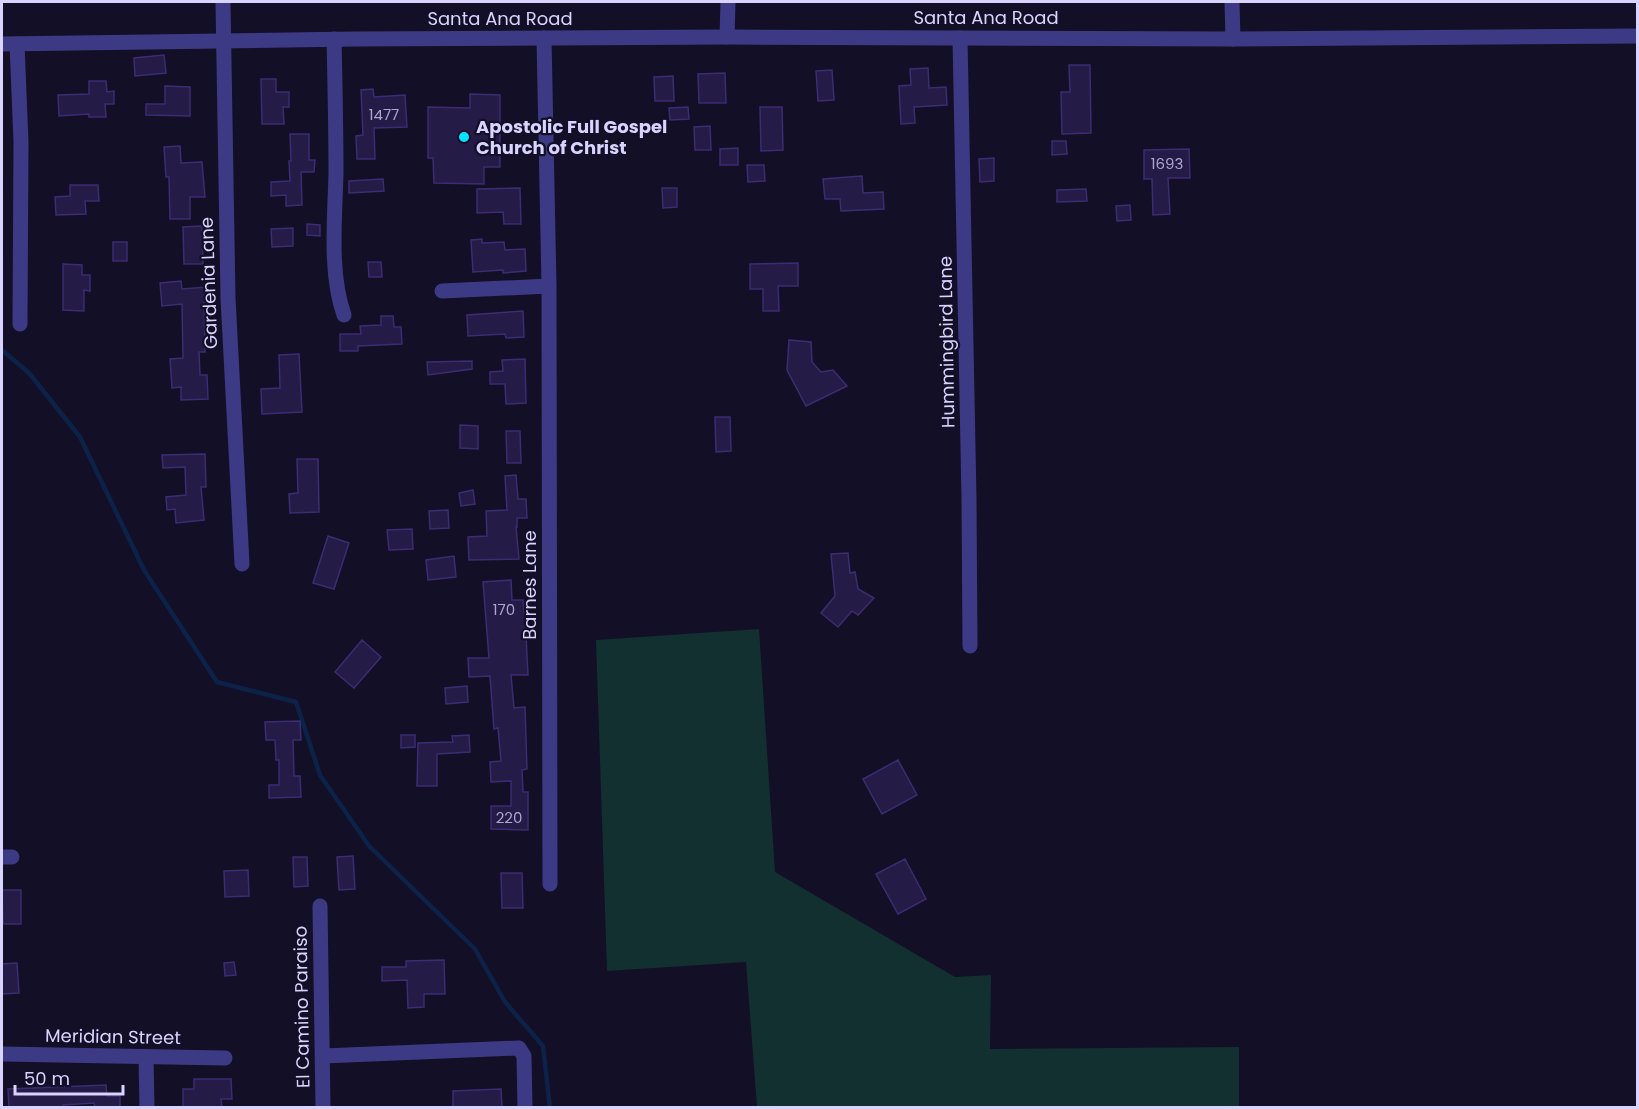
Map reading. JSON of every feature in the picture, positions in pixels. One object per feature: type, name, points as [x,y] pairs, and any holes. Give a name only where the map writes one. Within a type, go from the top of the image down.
[{"type":"street","name":"Gardenia Lane","points":[[224,2],[228,298],[242,564]]},
{"type":"street","points":[[728,2],[728,37]]},
{"type":"street","points":[[1232,2],[1233,39]]},
{"type":"street","name":"Santa Ana Road","points":[[20,324],[21,142],[9,44],[224,40],[728,37],[1233,39],[1638,36]]},
{"type":"street","name":"Barnes Lane","points":[[544,38],[549,286],[550,884]]},
{"type":"street","name":"Hummingbird Lane","points":[[960,38],[970,646]]},
{"type":"street","points":[[334,39],[335,259],[338,291],[344,315]]},
{"type":"street","points":[[442,291],[549,286]]},
{"type":"street","name":"El Camino Paraiso","points":[[320,906],[323,1107]]},
{"type":"street","points":[[323,1056],[519,1048],[524,1056],[525,1107]]},
{"type":"street","name":"Meridian Street","points":[[2,1054],[225,1058]]},
{"type":"street","points":[[146,1057],[147,1107]]},
{"type":"green space","points":[[759,629],[775,872],[955,977],[991,975],[990,1049],[1239,1047],[1239,1107],[757,1107],[746,962],[607,971],[596,640]]},
{"type":"building","points":[[164,55],[166,73],[135,76],[134,58]]},
{"type":"building","points":[[1069,65],[1090,65],[1091,133],[1062,134],[1061,92],[1070,92]]},
{"type":"building","points":[[928,68],[929,88],[946,87],[947,105],[914,107],[915,123],[901,124],[899,86],[911,85],[910,69]]},
{"type":"building","points":[[832,70],[834,100],[818,101],[816,71]]},
{"type":"building","points":[[725,73],[726,103],[699,103],[698,74]]},
{"type":"building","points":[[673,76],[674,101],[655,101],[654,77]]},
{"type":"building","points":[[261,79],[276,79],[276,92],[289,92],[289,107],[283,107],[284,124],[262,124]]},
{"type":"building","points":[[89,81],[106,81],[107,92],[114,91],[114,104],[105,104],[106,117],[89,117],[89,114],[59,116],[58,95],[89,94]]},
{"type":"building","points":[[165,86],[190,87],[190,116],[146,115],[146,104],[165,104]]},
{"type":"building","points":[[373,89],[374,97],[405,95],[407,127],[374,128],[375,159],[357,159],[356,136],[363,135],[361,90]]},
{"type":"building","name":"Apostolic Full Gospel Church of Christ","points":[[470,94],[500,95],[500,167],[484,167],[484,184],[434,183],[433,158],[428,158],[428,107],[470,108]]},
{"type":"building","points":[[688,107],[689,119],[670,120],[669,108]]},
{"type":"building","points":[[760,107],[782,107],[783,150],[761,151]]},
{"type":"building","points":[[710,126],[711,150],[695,150],[694,127]]},
{"type":"building","points":[[290,134],[309,134],[309,160],[315,160],[314,172],[301,172],[302,205],[286,206],[286,195],[271,196],[271,182],[290,181]]},
{"type":"building","points":[[1052,141],[1066,141],[1067,154],[1052,155]]},
{"type":"building","points":[[180,146],[181,163],[202,162],[205,197],[190,197],[190,219],[170,219],[169,177],[166,177],[164,147]]},
{"type":"building","points":[[738,148],[738,165],[720,165],[720,149]]},
{"type":"building","points":[[1189,149],[1190,178],[1168,178],[1170,214],[1153,215],[1152,179],[1144,179],[1144,150]]},
{"type":"building","points":[[994,158],[994,181],[980,182],[979,159]]},
{"type":"building","points":[[747,165],[764,165],[765,181],[748,182]]},
{"type":"building","points":[[862,176],[863,193],[883,192],[884,209],[841,211],[840,199],[825,199],[823,179]]},
{"type":"building","points":[[383,179],[384,191],[349,193],[349,181]]},
{"type":"building","points":[[70,185],[98,185],[99,201],[85,201],[86,214],[56,215],[55,197],[70,196]]},
{"type":"building","points":[[520,188],[521,224],[504,224],[503,212],[477,213],[477,189]]},
{"type":"building","points":[[662,188],[677,188],[677,207],[663,208]]},
{"type":"building","points":[[1086,189],[1087,201],[1057,202],[1057,190]]},
{"type":"building","points":[[1130,205],[1131,220],[1117,221],[1116,206]]},
{"type":"building","points":[[307,224],[320,225],[320,236],[307,235]]},
{"type":"building","points":[[202,226],[203,264],[184,264],[183,227]]},
{"type":"building","points":[[293,228],[293,246],[272,247],[271,229]]},
{"type":"building","points":[[482,239],[482,243],[504,242],[505,250],[525,249],[526,271],[473,272],[471,240]]},
{"type":"building","points":[[113,242],[127,242],[127,261],[113,261]]},
{"type":"building","points":[[368,262],[381,262],[382,277],[369,277]]},
{"type":"building","points":[[798,263],[798,286],[778,286],[779,311],[763,311],[763,289],[750,289],[750,264]]},
{"type":"building","points":[[63,264],[82,265],[82,275],[90,275],[90,291],[84,290],[84,311],[63,310]]},
{"type":"building","points":[[181,281],[182,289],[207,287],[208,302],[204,302],[205,352],[199,352],[200,375],[207,375],[208,399],[181,400],[181,387],[172,388],[170,359],[183,358],[182,304],[162,306],[160,283]]},
{"type":"building","points":[[523,311],[524,337],[506,338],[505,334],[468,336],[467,315]]},
{"type":"building","points":[[381,316],[393,316],[394,327],[401,327],[402,344],[358,346],[358,351],[340,351],[340,334],[361,334],[360,326],[381,325]]},
{"type":"building","points":[[789,340],[811,342],[812,362],[821,372],[833,370],[847,386],[806,406],[787,370]]},
{"type":"building","points":[[299,354],[302,412],[262,414],[261,389],[280,388],[279,355]]},
{"type":"building","points":[[525,359],[526,403],[506,404],[505,384],[490,384],[490,372],[503,371],[502,360]]},
{"type":"building","points":[[472,361],[472,369],[428,375],[427,362]]},
{"type":"building","points":[[715,417],[730,417],[731,451],[716,452]]},
{"type":"building","points":[[460,425],[478,426],[478,449],[460,448]]},
{"type":"building","points":[[506,431],[520,431],[521,463],[507,463]]},
{"type":"building","points":[[205,454],[206,487],[201,487],[204,520],[176,523],[175,509],[167,510],[166,497],[186,495],[185,467],[163,468],[162,455]]},
{"type":"building","points":[[297,459],[318,459],[319,512],[290,513],[289,494],[298,493]]},
{"type":"building","points":[[516,475],[518,499],[526,499],[527,518],[517,518],[519,559],[469,560],[468,537],[487,536],[486,511],[507,510],[505,476]]},
{"type":"building","points":[[473,490],[475,504],[461,506],[459,493]]},
{"type":"building","points":[[448,510],[449,528],[430,529],[429,511]]},
{"type":"building","points":[[412,529],[413,549],[389,550],[387,530]]},
{"type":"building","points":[[328,536],[349,543],[334,589],[313,583]]},
{"type":"building","points":[[848,553],[850,573],[855,572],[858,589],[874,598],[858,615],[852,611],[838,627],[821,613],[835,596],[831,554]]},
{"type":"building","points":[[454,556],[456,577],[428,580],[426,560]]},
{"type":"building","points":[[511,580],[512,600],[523,600],[526,635],[528,675],[511,675],[514,708],[525,707],[527,769],[522,770],[523,792],[528,792],[528,830],[491,829],[491,806],[511,806],[511,781],[491,782],[490,762],[501,761],[498,728],[494,729],[490,676],[469,677],[468,658],[489,658],[483,582]]},
{"type":"building","points":[[362,640],[381,657],[354,688],[335,672]]},
{"type":"building","points":[[467,686],[468,702],[446,704],[445,688]]},
{"type":"building","points":[[300,721],[301,740],[293,740],[294,776],[300,776],[301,797],[269,798],[269,785],[279,785],[279,760],[276,760],[275,740],[266,740],[265,722]]},
{"type":"building","points":[[401,735],[415,735],[415,747],[401,748]]},
{"type":"building","points":[[469,735],[470,752],[437,754],[437,786],[417,786],[418,743],[453,742],[452,736]]},
{"type":"building","points":[[898,760],[917,795],[882,814],[863,779]]},
{"type":"building","points":[[353,856],[355,889],[339,890],[337,857]]},
{"type":"building","points":[[293,857],[307,857],[308,886],[294,887]]},
{"type":"building","points":[[905,859],[926,899],[898,914],[876,874]]},
{"type":"building","points":[[248,870],[249,896],[225,897],[224,871]]},
{"type":"building","points":[[501,873],[522,873],[523,908],[502,908]]},
{"type":"building","points":[[2,890],[21,890],[21,924],[3,924]]},
{"type":"building","points":[[444,960],[445,994],[424,994],[424,1007],[408,1008],[407,980],[382,981],[382,967],[406,967],[406,961]]},
{"type":"building","points":[[234,962],[236,975],[225,976],[224,963]]},
{"type":"building","points":[[17,963],[19,993],[2,994],[2,964]]},
{"type":"building","points":[[194,1079],[231,1079],[232,1099],[221,1099],[222,1107],[183,1107],[183,1089],[194,1089]]},
{"type":"building","points":[[106,1085],[107,1096],[120,1096],[120,1107],[95,1107],[94,1103],[63,1105],[63,1107],[9,1107],[8,1089]]},
{"type":"building","points":[[501,1089],[502,1107],[453,1107],[453,1091]]},
{"type":"waterway","points":[[2,350],[29,373],[80,437],[144,570],[217,682],[296,702],[320,775],[369,846],[475,949],[505,1002],[543,1046],[550,1108]]},
{"type":"place","name":"Apostolic Full Gospel Church of Christ","points":[[464,137]]}]
